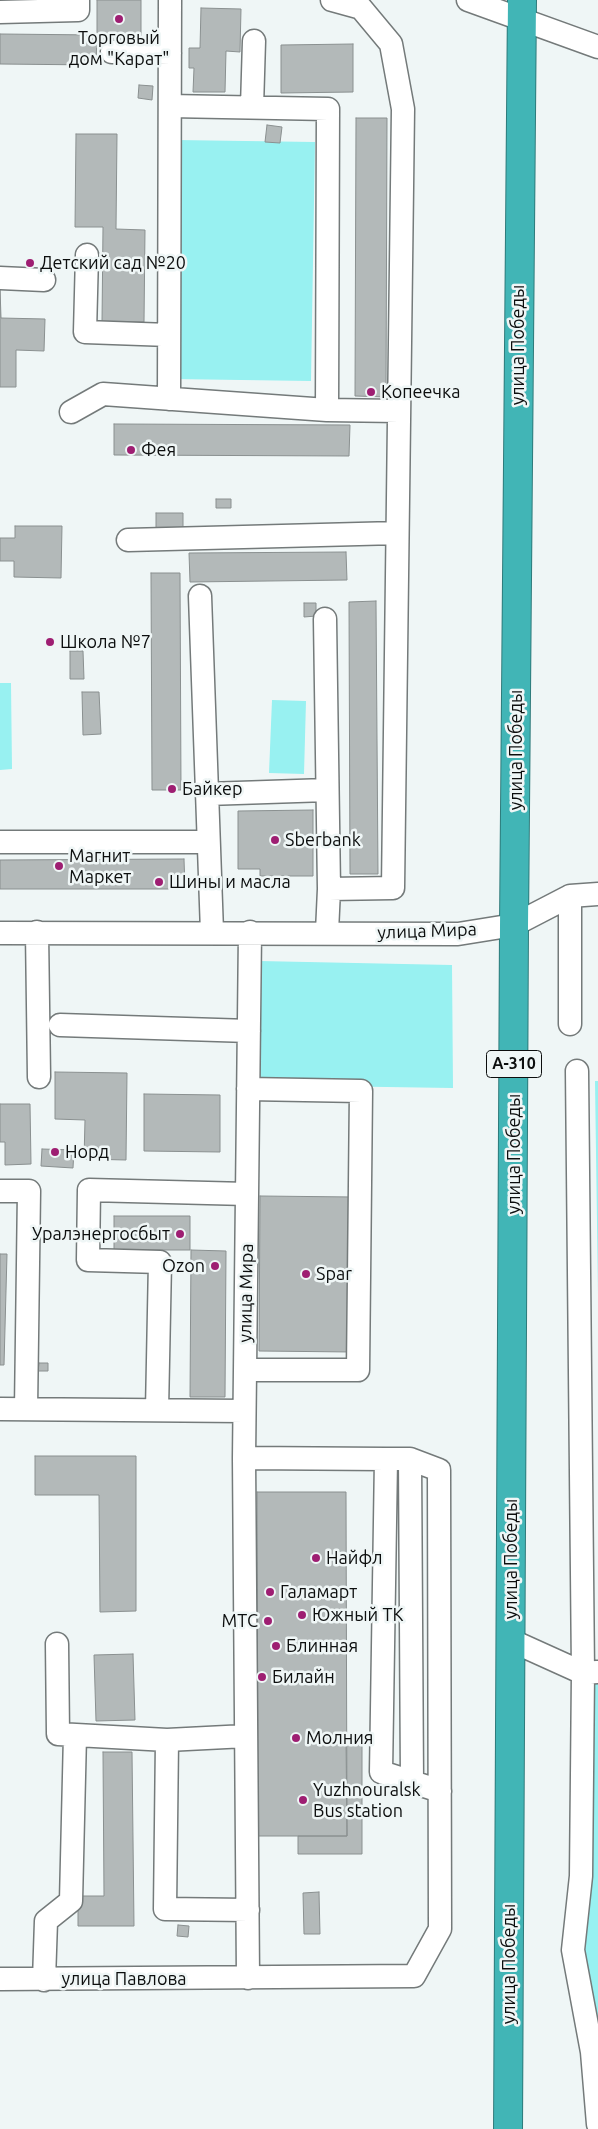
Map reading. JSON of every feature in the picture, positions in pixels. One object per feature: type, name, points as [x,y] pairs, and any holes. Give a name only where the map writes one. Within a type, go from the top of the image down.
[{"type":"highway","name":"улица Победы","points":[[508,2129],[514,925],[522,10]]},
{"type":"street","points":[[0,12],[78,10],[78,0]]},
{"type":"street","points":[[169,399],[170,0]]},
{"type":"street","points":[[329,889],[393,888],[403,109],[391,44],[361,8],[332,0]]},
{"type":"street","points":[[468,0],[522,10],[598,47]]},
{"type":"street","points":[[252,107],[254,40]]},
{"type":"street","points":[[112,52],[170,53]]},
{"type":"street","points":[[170,106],[328,109],[327,410]]},
{"type":"street","points":[[87,255],[85,332],[169,335]]},
{"type":"street","points":[[0,278],[44,280]]},
{"type":"street","points":[[71,412],[103,394],[327,410],[399,410]]},
{"type":"street","points":[[128,540],[397,534]]},
{"type":"street","points":[[200,596],[212,932]]},
{"type":"street","points":[[325,619],[328,932]]},
{"type":"street","points":[[207,794],[327,790]]},
{"type":"street","points":[[0,842],[208,842]]},
{"type":"street","points":[[570,1024],[570,896],[598,894]]},
{"type":"street","name":"улица Мира","points":[[0,933],[328,932],[458,934],[514,925],[570,896]]},
{"type":"street","points":[[37,932],[39,1078]]},
{"type":"street","name":"улица Мира","points":[[248,1978],[244,1411],[250,932]]},
{"type":"street","points":[[60,1026],[249,1031]]},
{"type":"street","points":[[577,1071],[588,1294],[581,1333],[591,1673],[589,1875],[573,1950],[595,2052],[598,2124]]},
{"type":"street","points":[[245,1370],[358,1370],[361,1091],[248,1089]]},
{"type":"street","points":[[157,1410],[160,1262],[88,1260],[89,1190],[247,1194]]},
{"type":"street","points":[[0,1191],[29,1191],[26,1409]]},
{"type":"street","points":[[0,1409],[244,1411]]},
{"type":"street","points":[[244,1458],[410,1459],[439,1470],[440,1791],[382,1772],[386,1459]]},
{"type":"street","points":[[410,1459],[412,1782]]},
{"type":"street","points":[[510,1640],[591,1673]]},
{"type":"street","points":[[57,1644],[58,1734],[167,1740],[246,1736]]},
{"type":"street","points":[[44,1980],[46,1922],[71,1901],[76,1735]]},
{"type":"street","points":[[167,1740],[165,1909],[248,1910]]},
{"type":"street","name":"улица Павлова","points":[[0,1979],[414,1976],[440,1929],[440,1791]]},
{"type":"shaded area","points":[[176,140],[315,142],[311,381],[172,379]]},
{"type":"shaded area","points":[[0,683],[11,683],[12,769],[0,770]]},
{"type":"shaded area","points":[[272,700],[306,701],[304,774],[269,773]]},
{"type":"shaded area","points":[[259,961],[452,965],[453,1088],[253,1085]]},
{"type":"shaded area","points":[[595,1081],[598,1081],[598,1296]]},
{"type":"shaded area","points":[[598,1672],[598,2052],[573,1950],[583,1673]]},
{"type":"building","name":"Торговый дом \"Карат\"","points":[[97,0],[141,0],[141,39],[97,39]]},
{"type":"building","points":[[201,8],[241,9],[240,52],[226,51],[225,92],[193,92],[194,68],[189,68],[189,48],[200,48]]},
{"type":"building","points":[[0,34],[97,35],[96,65],[0,64]]},
{"type":"building","points":[[353,44],[353,92],[281,93],[281,45]]},
{"type":"building","points":[[139,85],[153,86],[152,100],[138,98]]},
{"type":"building","points":[[356,118],[387,118],[386,397],[355,396]]},
{"type":"building","points":[[267,125],[282,127],[280,143],[265,142]]},
{"type":"building","points":[[76,134],[117,134],[116,229],[145,230],[144,322],[102,322],[103,227],[75,227]]},
{"type":"building","points":[[0,289],[1,318],[45,319],[44,351],[16,350],[16,387],[0,387]]},
{"type":"building","points":[[114,424],[350,425],[349,456],[114,455]]},
{"type":"building","points":[[216,499],[231,499],[231,508],[216,508]]},
{"type":"building","points":[[156,513],[183,513],[183,529],[156,529]]},
{"type":"building","points":[[15,526],[62,526],[61,578],[14,577],[14,561],[0,561],[0,538],[15,538]]},
{"type":"building","points":[[346,552],[347,580],[190,582],[189,553]]},
{"type":"building","points":[[151,573],[180,573],[181,790],[152,790]]},
{"type":"building","points":[[376,601],[378,874],[350,874],[349,602]]},
{"type":"building","points":[[304,603],[316,603],[316,616],[304,617]]},
{"type":"building","points":[[70,651],[83,651],[84,679],[70,679]]},
{"type":"building","points":[[82,692],[99,692],[101,734],[83,735]]},
{"type":"building","name":"Sberbank","points":[[313,810],[313,876],[260,876],[260,869],[238,869],[238,811]]},
{"type":"building","points":[[184,859],[185,889],[0,889],[0,860]]},
{"type":"building","points":[[55,1072],[127,1073],[126,1160],[84,1159],[85,1120],[55,1119]]},
{"type":"building","points":[[144,1094],[220,1095],[220,1152],[144,1151]]},
{"type":"building","points":[[0,1104],[30,1104],[31,1164],[5,1165],[5,1142],[0,1142]]},
{"type":"building","points":[[42,1149],[74,1150],[73,1168],[41,1166]]},
{"type":"building","name":"Spar","points":[[260,1196],[354,1197],[352,1352],[259,1351]]},
{"type":"building","points":[[114,1216],[190,1216],[190,1250],[114,1250]]},
{"type":"building","points":[[191,1250],[226,1251],[225,1397],[190,1397]]},
{"type":"building","points":[[0,1254],[7,1254],[4,1365],[0,1365]]},
{"type":"building","points":[[39,1363],[48,1363],[48,1371],[38,1371]]},
{"type":"building","points":[[35,1456],[136,1456],[136,1611],[100,1612],[99,1495],[35,1495]]},
{"type":"building","name":"Южный ТК","points":[[257,1492],[346,1492],[347,1836],[258,1836]]},
{"type":"building","points":[[133,1654],[135,1720],[96,1721],[94,1655]]},
{"type":"building","points":[[346,1737],[362,1737],[362,1854],[298,1854],[298,1836],[347,1836]]},
{"type":"building","points":[[103,1752],[132,1752],[134,1926],[78,1926],[78,1896],[104,1896]]},
{"type":"building","points":[[319,1892],[320,1934],[304,1934],[303,1893]]},
{"type":"building","points":[[178,1925],[189,1926],[188,1937],[177,1936]]},
{"type":"place","name":"Торговый дом \"Карат\"","points":[[119,19]]},
{"type":"place","name":"Детский сад №20","points":[[30,263]]},
{"type":"place","name":"Копеечка","points":[[371,392]]},
{"type":"place","name":"Фея","points":[[131,450]]},
{"type":"place","name":"Школа №7","points":[[50,642]]},
{"type":"place","name":"Байкер","points":[[172,789]]},
{"type":"place","name":"Sberbank","points":[[275,840]]},
{"type":"place","name":"Магнит Маркет","points":[[59,866]]},
{"type":"place","name":"Шины и масла","points":[[159,882]]},
{"type":"place","name":"Норд","points":[[55,1152]]},
{"type":"place","name":"Уралэнергосбыт","points":[[180,1234]]},
{"type":"place","name":"Ozon","points":[[215,1266]]},
{"type":"place","name":"Spar","points":[[306,1274]]},
{"type":"place","name":"Найфл","points":[[316,1558]]},
{"type":"place","name":"Галамарт","points":[[270,1592]]},
{"type":"place","name":"Южный ТК","points":[[302,1615]]},
{"type":"place","name":"МТС","points":[[268,1621]]},
{"type":"place","name":"Блинная","points":[[276,1646]]},
{"type":"place","name":"Билайн","points":[[262,1677]]},
{"type":"place","name":"Молния","points":[[296,1738]]},
{"type":"place","name":"Yuzhnouralsk Bus station","points":[[303,1800]]}]
